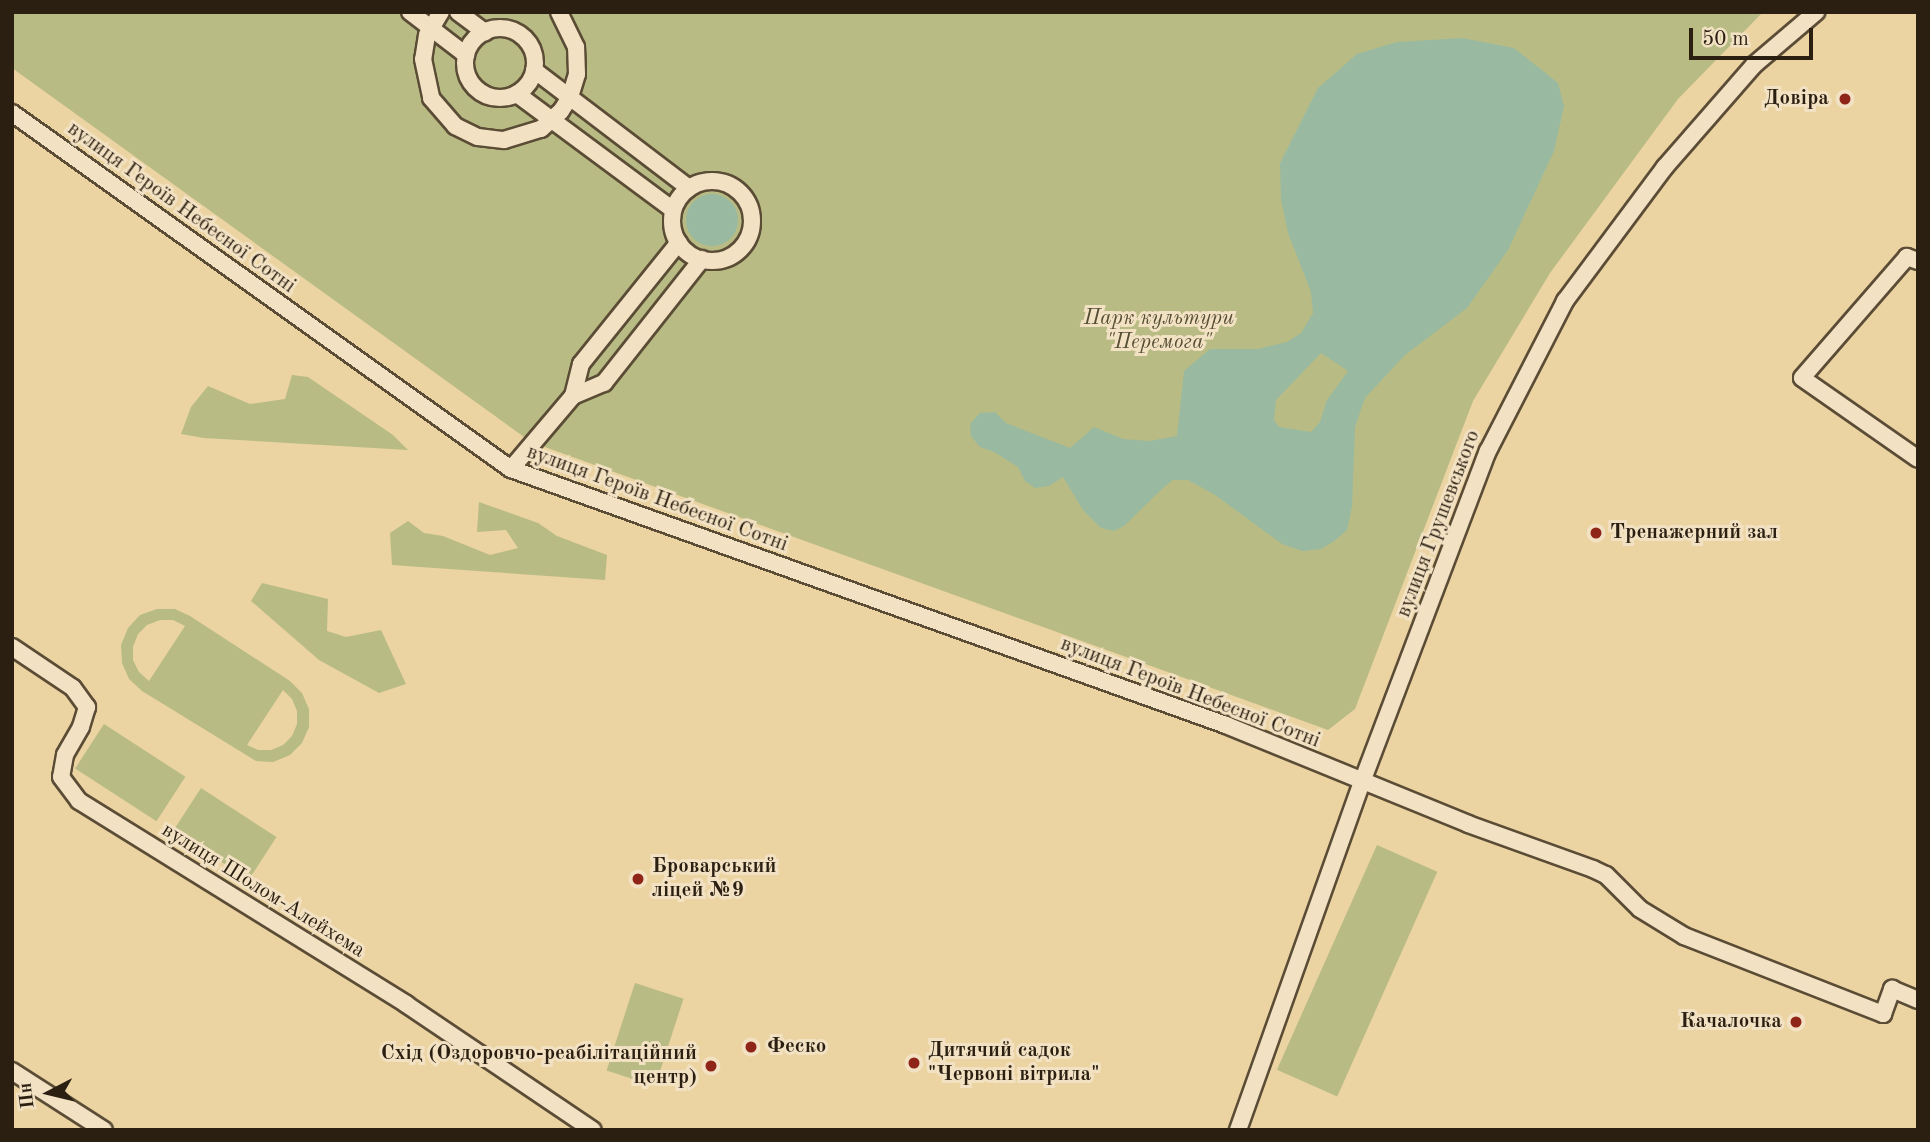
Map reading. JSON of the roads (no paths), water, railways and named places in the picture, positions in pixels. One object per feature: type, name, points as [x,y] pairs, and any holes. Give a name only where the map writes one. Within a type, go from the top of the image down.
[{"type":"street","points":[[410,12],[466,55]]},
{"type":"street","points":[[441,12],[431,28],[423,60],[426,86],[438,108],[456,126],[478,137],[504,140],[529,135],[553,120],[570,97],[578,61],[573,34],[559,12]]},
{"type":"street","points":[[458,12],[485,32]]},
{"type":"street","name":"вулиця Грушевського","points":[[1238,1130],[1362,782],[1488,451],[1565,301],[1665,167],[1754,65],[1816,12]]},
{"type":"street","points":[[505,28],[520,34],[533,51],[534,70],[527,86],[517,94],[494,98],[477,90],[467,75],[466,55],[472,42],[485,32],[505,28]]},
{"type":"street","points":[[534,70],[689,188]]},
{"type":"street","points":[[517,94],[673,210]]},
{"type":"street","name":"вулиця Героїв Небесної Сотні","points":[[12,113],[511,469],[1226,725],[1362,782],[1606,875],[1640,909],[1684,936],[1883,1014],[1892,989],[1918,1000]]},
{"type":"street","points":[[704,182],[724,183],[741,193],[750,211],[750,231],[741,248],[725,258],[702,259],[688,253],[678,243],[672,225],[673,210],[677,200],[689,188],[704,182]]},
{"type":"street","points":[[511,469],[573,396],[581,364],[678,243]]},
{"type":"street","points":[[1918,261],[1907,257],[1802,378],[1918,459]]},
{"type":"street","points":[[573,396],[604,383],[702,259]]},
{"type":"street","name":"вулиця Шолом-Алейхема","points":[[12,647],[73,688],[87,706],[81,727],[65,755],[61,778],[79,801],[406,1004],[593,1130]]},
{"type":"street","points":[[12,1071],[103,1130]]},
{"type":"place","name":"Довіра","points":[[1845,99]]},
{"type":"place","name":"Тренажерний зал","points":[[1596,533]]},
{"type":"place","name":"Броварський ліцей №9","points":[[638,879]]},
{"type":"place","name":"Качалочка","points":[[1796,1022]]},
{"type":"place","name":"Феско","points":[[751,1047]]},
{"type":"place","name":"Дитячий садок \"Червоні вітрила\"","points":[[914,1063]]},
{"type":"place","name":"Схід (Оздоровчо-реабілітаційний центр)","points":[[711,1066]]},
{"type":"park label","name":"Парк культури \"Перемога\"","points":[[1159,331]]}]
